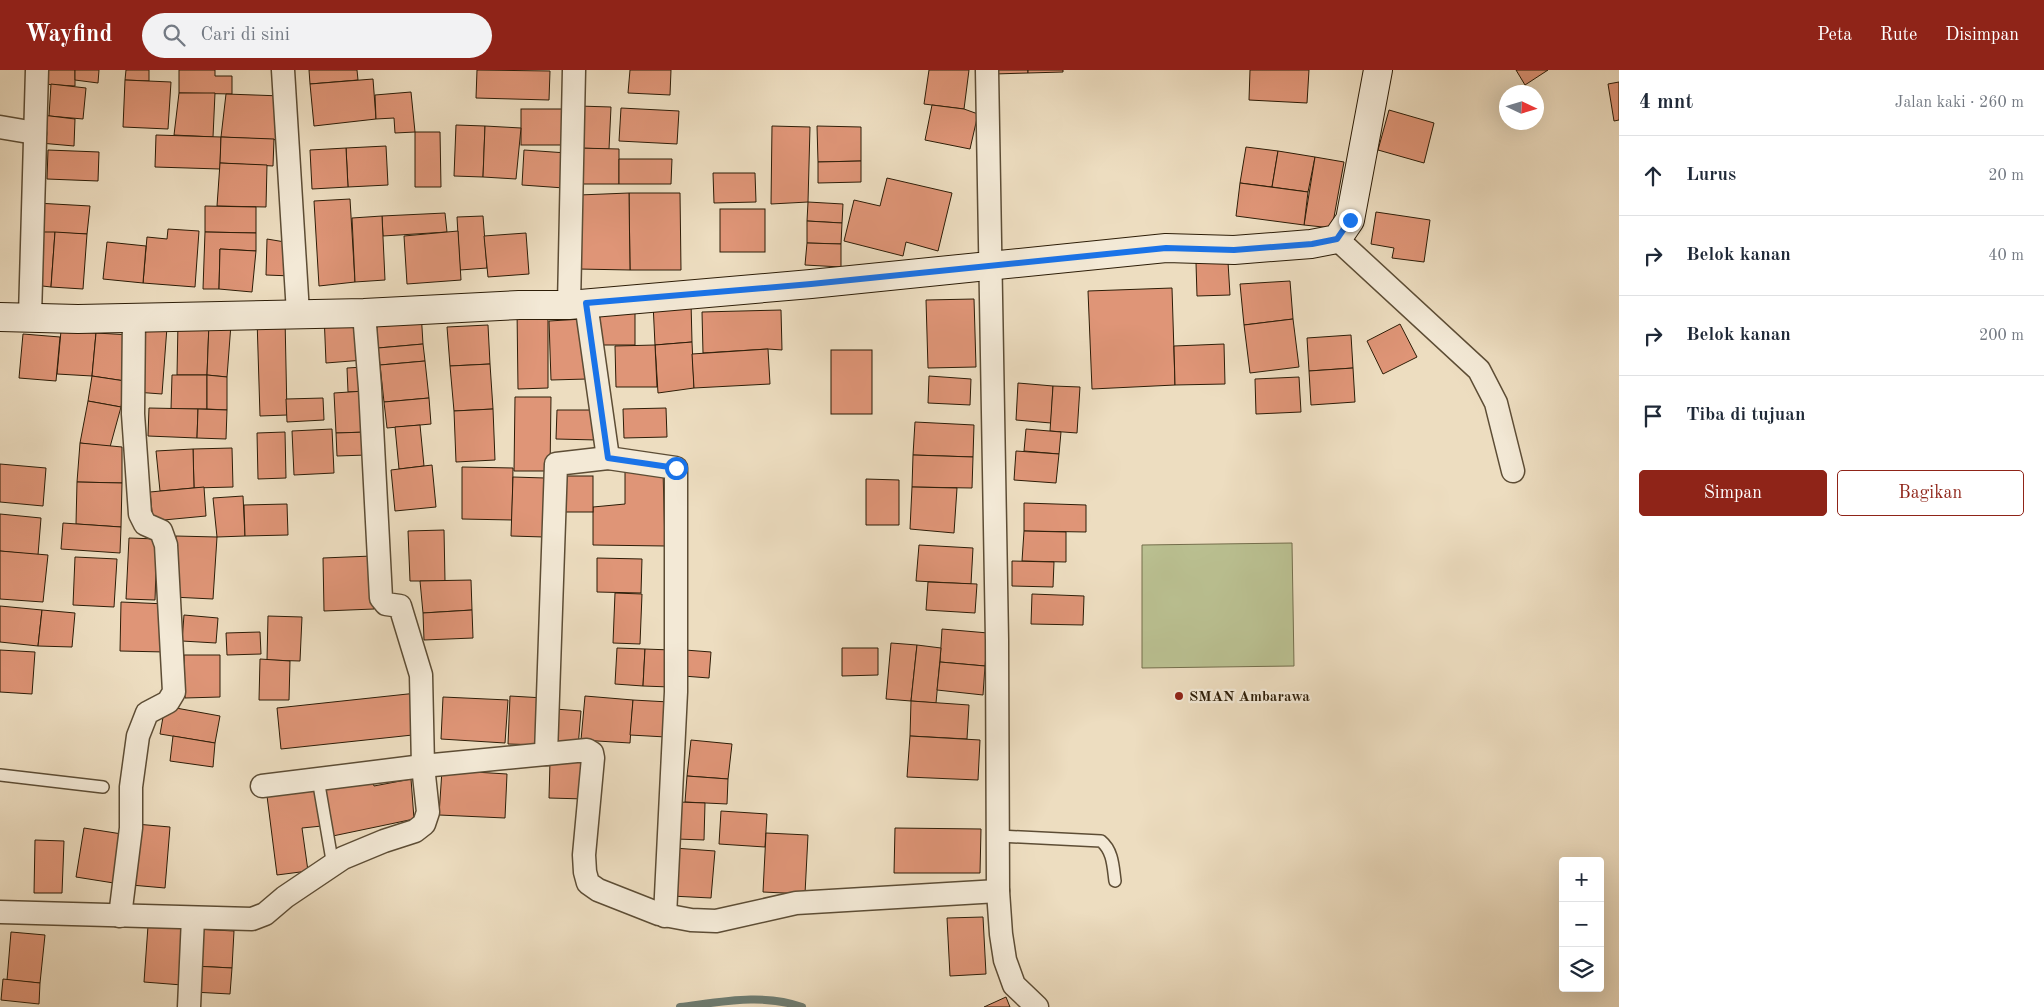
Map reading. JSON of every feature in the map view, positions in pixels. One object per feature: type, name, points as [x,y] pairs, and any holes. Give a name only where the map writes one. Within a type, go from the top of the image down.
[{"type":"street","points":[[30,316],[37,70]]},
{"type":"street","points":[[283,70],[298,313]]},
{"type":"street","points":[[574,70],[578,304],[608,458]]},
{"type":"street","points":[[987,70],[999,836],[998,891],[1005,960],[1014,985],[1037,1007]]},
{"type":"street","points":[[0,316],[78,319],[134,318],[364,313],[578,304],[820,283],[1166,248],[1234,250],[1312,244],[1337,239],[1350,220],[1378,70]]},
{"type":"street","points":[[0,127],[35,133]]},
{"type":"street","points":[[1337,239],[1479,370],[1496,403],[1513,471]]},
{"type":"street","points":[[0,912],[252,919],[265,914],[285,897],[343,858],[384,841],[415,831],[424,824],[428,812],[423,766],[421,674],[400,606],[386,604],[381,598],[371,397],[364,313]]},
{"type":"street","points":[[120,916],[132,828],[131,787],[138,736],[147,713],[168,702],[174,692],[166,544],[161,531],[145,524],[140,514],[133,414],[134,318]]},
{"type":"street","points":[[546,754],[556,464],[608,458],[676,468],[676,692],[665,916]]},
{"type":"street","points":[[262,786],[423,766],[587,750],[592,752],[593,758],[584,855],[588,883],[598,890],[665,916],[716,921],[796,903],[998,891]]},
{"type":"street","points":[[189,1007],[193,918]]},
{"type":"lane","points":[[0,775],[103,787]]},
{"type":"lane","points":[[318,779],[333,866]]},
{"type":"lane","points":[[999,836],[1101,841],[1108,847],[1112,857],[1115,882]]},
{"type":"green space","points":[[1292,543],[1294,666],[1142,668],[1142,545]]},
{"type":"building","points":[[44,70],[75,70],[75,86],[41,84]]},
{"type":"building","points":[[75,70],[99,70],[98,83],[75,80]]},
{"type":"building","points":[[126,70],[149,70],[149,81],[125,80]]},
{"type":"building","points":[[179,70],[215,70],[215,76],[232,76],[232,94],[179,93]]},
{"type":"building","points":[[309,70],[357,70],[358,80],[310,84]]},
{"type":"building","points":[[477,70],[550,71],[549,100],[476,98]]},
{"type":"building","points":[[630,70],[671,70],[670,95],[628,93]]},
{"type":"building","points":[[929,70],[969,70],[964,109],[924,104]]},
{"type":"building","points":[[994,70],[1028,70],[1028,73],[994,74]]},
{"type":"building","points":[[1028,70],[1063,70],[1063,72],[1028,73]]},
{"type":"building","points":[[1250,70],[1309,70],[1307,103],[1249,100]]},
{"type":"building","points":[[1516,70],[1548,70],[1525,85]]},
{"type":"building","points":[[373,79],[376,119],[314,126],[310,84]]},
{"type":"building","points":[[125,80],[171,82],[168,129],[123,127]]},
{"type":"building","points":[[1619,82],[1619,120],[1614,121],[1608,84]]},
{"type":"building","points":[[51,84],[86,88],[83,119],[49,116]]},
{"type":"building","points":[[411,92],[415,132],[395,133],[394,118],[376,119],[375,95]]},
{"type":"building","points":[[179,93],[215,93],[213,137],[174,135]]},
{"type":"building","points":[[226,94],[282,96],[282,140],[221,137]]},
{"type":"building","points":[[932,105],[964,109],[978,114],[970,149],[925,140]]},
{"type":"building","points":[[578,106],[611,107],[609,149],[577,148]]},
{"type":"building","points":[[621,108],[679,111],[677,144],[619,141]]},
{"type":"building","points":[[521,109],[567,109],[567,145],[521,145]]},
{"type":"building","points":[[1389,110],[1434,123],[1424,163],[1378,150]]},
{"type":"building","points":[[42,115],[75,119],[74,146],[40,143]]},
{"type":"building","points":[[456,125],[485,126],[483,177],[454,176]]},
{"type":"building","points":[[485,126],[521,128],[516,179],[483,177]]},
{"type":"building","points":[[772,126],[810,127],[808,202],[771,204]]},
{"type":"building","points":[[817,126],[861,127],[861,161],[818,162]]},
{"type":"building","points":[[415,132],[440,132],[441,187],[415,187]]},
{"type":"building","points":[[156,135],[221,137],[220,169],[155,167]]},
{"type":"building","points":[[221,137],[274,139],[273,166],[220,163]]},
{"type":"building","points":[[386,146],[388,185],[348,187],[346,148]]},
{"type":"building","points":[[1246,147],[1278,151],[1272,187],[1240,183]]},
{"type":"building","points":[[346,148],[348,187],[312,189],[310,150]]},
{"type":"building","points":[[577,148],[619,149],[619,184],[578,184]]},
{"type":"building","points":[[48,150],[99,152],[98,181],[47,179]]},
{"type":"building","points":[[524,150],[567,153],[564,188],[522,185]]},
{"type":"building","points":[[1278,151],[1315,157],[1308,192],[1272,187]]},
{"type":"building","points":[[1315,157],[1344,162],[1332,228],[1304,225]]},
{"type":"building","points":[[619,159],[672,159],[671,184],[619,184]]},
{"type":"building","points":[[861,161],[861,182],[818,183],[818,162]]},
{"type":"building","points":[[220,163],[267,165],[266,207],[217,206]]},
{"type":"building","points":[[713,173],[755,173],[756,202],[714,203]]},
{"type":"building","points":[[887,178],[952,193],[938,251],[906,242],[903,256],[844,241],[854,200],[880,206]]},
{"type":"building","points":[[1240,183],[1308,192],[1304,225],[1236,216]]},
{"type":"building","points":[[629,193],[680,193],[681,270],[630,270]]},
{"type":"building","points":[[629,193],[630,270],[578,269],[579,195]]},
{"type":"building","points":[[350,199],[355,282],[319,286],[314,201]]},
{"type":"building","points":[[808,202],[843,204],[842,223],[807,221]]},
{"type":"building","points":[[36,203],[90,206],[87,234],[34,232]]},
{"type":"building","points":[[205,206],[256,207],[256,233],[205,232]]},
{"type":"building","points":[[720,209],[765,209],[765,252],[720,252]]},
{"type":"building","points":[[1376,212],[1430,220],[1424,262],[1392,258],[1394,248],[1371,244]]},
{"type":"building","points":[[445,213],[447,232],[383,236],[382,216]]},
{"type":"building","points":[[382,216],[385,280],[355,282],[352,218]]},
{"type":"building","points":[[483,216],[487,268],[460,270],[457,217]]},
{"type":"building","points":[[807,221],[842,223],[841,244],[807,243]]},
{"type":"building","points":[[168,229],[199,231],[195,287],[143,283],[147,237],[167,239]]},
{"type":"building","points":[[458,231],[461,280],[407,284],[404,236]]},
{"type":"building","points":[[34,232],[55,232],[51,287],[34,285]]},
{"type":"building","points":[[55,232],[87,234],[83,289],[51,287]]},
{"type":"building","points":[[205,232],[256,233],[256,251],[220,249],[219,289],[203,289]]},
{"type":"building","points":[[526,233],[529,274],[488,277],[484,236]]},
{"type":"building","points":[[267,239],[291,243],[292,276],[266,275]]},
{"type":"building","points":[[107,242],[146,246],[143,283],[103,279]]},
{"type":"building","points":[[807,243],[841,244],[841,267],[805,265]]},
{"type":"building","points":[[220,249],[256,251],[252,292],[219,289]]},
{"type":"building","points":[[1228,262],[1230,295],[1197,296],[1196,263]]},
{"type":"building","points":[[1290,281],[1293,319],[1244,325],[1240,284]]},
{"type":"building","points":[[1172,288],[1175,385],[1092,389],[1088,291]]},
{"type":"building","points":[[974,299],[976,367],[928,368],[926,300]]},
{"type":"building","points":[[691,302],[692,342],[655,345],[653,303]]},
{"type":"building","points":[[635,307],[635,345],[598,345],[597,308]]},
{"type":"building","points":[[517,310],[548,310],[548,388],[518,389]]},
{"type":"building","points":[[781,310],[782,350],[768,349],[703,353],[702,312]]},
{"type":"building","points":[[421,311],[423,344],[378,348],[376,314]]},
{"type":"building","points":[[324,314],[361,315],[364,360],[326,363]]},
{"type":"building","points":[[285,318],[287,415],[260,416],[257,319]]},
{"type":"building","points":[[583,319],[587,379],[551,380],[549,321]]},
{"type":"building","points":[[1293,319],[1299,367],[1250,373],[1244,325]]},
{"type":"building","points":[[178,322],[209,323],[207,375],[177,375]]},
{"type":"building","points":[[209,323],[231,324],[227,377],[207,375]]},
{"type":"building","points":[[1400,324],[1417,357],[1383,374],[1367,341]]},
{"type":"building","points":[[140,325],[167,327],[162,394],[135,392]]},
{"type":"building","points":[[488,325],[490,364],[450,366],[447,327]]},
{"type":"building","points":[[61,331],[96,333],[92,376],[57,374]]},
{"type":"building","points":[[96,333],[131,335],[125,381],[92,376]]},
{"type":"building","points":[[23,334],[60,337],[56,381],[19,378]]},
{"type":"building","points":[[1351,335],[1353,368],[1309,371],[1307,338]]},
{"type":"building","points":[[692,342],[694,388],[658,393],[655,345]]},
{"type":"building","points":[[423,344],[425,361],[380,365],[378,348]]},
{"type":"building","points":[[1224,344],[1225,384],[1175,385],[1174,346]]},
{"type":"building","points":[[655,345],[657,387],[616,387],[615,346]]},
{"type":"building","points":[[768,349],[770,384],[694,388],[692,354]]},
{"type":"building","points":[[831,350],[872,350],[872,414],[831,414]]},
{"type":"building","points":[[425,361],[429,398],[384,402],[380,365]]},
{"type":"building","points":[[490,364],[493,409],[454,411],[450,366]]},
{"type":"building","points":[[364,367],[365,391],[348,392],[347,368]]},
{"type":"building","points":[[1353,368],[1355,402],[1311,405],[1309,371]]},
{"type":"building","points":[[172,375],[207,375],[207,409],[171,409]]},
{"type":"building","points":[[207,375],[227,377],[227,410],[207,409]]},
{"type":"building","points":[[92,376],[125,381],[121,407],[88,401]]},
{"type":"building","points":[[929,376],[971,379],[970,405],[928,403]]},
{"type":"building","points":[[1299,377],[1301,412],[1256,414],[1255,379]]},
{"type":"building","points":[[1018,383],[1053,386],[1051,423],[1016,420]]},
{"type":"building","points":[[1053,386],[1080,387],[1077,433],[1050,431]]},
{"type":"building","points":[[365,391],[367,432],[336,433],[334,393]]},
{"type":"building","points":[[515,397],[551,397],[550,471],[514,471]]},
{"type":"building","points":[[323,398],[324,420],[287,422],[286,399]]},
{"type":"building","points":[[429,398],[431,424],[387,428],[384,402]]},
{"type":"building","points":[[88,401],[121,407],[110,447],[80,443]]},
{"type":"building","points":[[149,408],[198,409],[197,438],[148,436]]},
{"type":"building","points":[[666,408],[667,437],[624,438],[623,409]]},
{"type":"building","points":[[198,409],[227,410],[226,439],[197,438]]},
{"type":"building","points":[[493,409],[495,460],[456,462],[454,411]]},
{"type":"building","points":[[557,410],[597,410],[597,440],[556,439]]},
{"type":"building","points":[[915,422],[974,425],[973,457],[913,455]]},
{"type":"building","points":[[420,425],[424,466],[399,469],[395,427]]},
{"type":"building","points":[[332,429],[334,473],[294,475],[292,431]]},
{"type":"building","points":[[1026,429],[1061,432],[1059,454],[1024,451]]},
{"type":"building","points":[[285,432],[286,478],[258,479],[257,433]]},
{"type":"building","points":[[367,432],[367,455],[337,456],[336,433]]},
{"type":"building","points":[[80,443],[122,447],[122,483],[77,482]]},
{"type":"building","points":[[232,448],[233,487],[194,488],[193,449]]},
{"type":"building","points":[[193,449],[194,488],[160,491],[156,451]]},
{"type":"building","points":[[1016,451],[1059,454],[1056,483],[1014,480]]},
{"type":"building","points":[[913,455],[973,457],[972,488],[912,487]]},
{"type":"building","points":[[0,464],[46,468],[43,506],[0,502]]},
{"type":"building","points":[[432,465],[436,507],[395,511],[391,470]]},
{"type":"building","points":[[462,467],[513,468],[512,520],[462,519]]},
{"type":"building","points":[[663,470],[665,546],[593,545],[593,507],[625,504],[625,471]]},
{"type":"building","points":[[563,476],[593,476],[593,512],[563,512]]},
{"type":"building","points":[[513,477],[545,478],[544,537],[511,536]]},
{"type":"building","points":[[866,479],[899,480],[899,525],[866,525]]},
{"type":"building","points":[[77,482],[122,483],[121,527],[76,524]]},
{"type":"building","points":[[204,487],[206,516],[153,521],[150,492]]},
{"type":"building","points":[[912,487],[957,488],[954,533],[910,529]]},
{"type":"building","points":[[243,496],[245,536],[217,537],[213,498]]},
{"type":"building","points":[[1024,503],[1086,505],[1086,532],[1024,531]]},
{"type":"building","points":[[287,504],[288,535],[245,536],[244,505]]},
{"type":"building","points":[[0,514],[41,518],[38,555],[0,551]]},
{"type":"building","points":[[63,523],[121,527],[120,553],[61,549]]},
{"type":"building","points":[[444,530],[445,581],[410,581],[408,531]]},
{"type":"building","points":[[1024,531],[1066,532],[1066,562],[1022,561]]},
{"type":"building","points":[[176,536],[217,537],[213,599],[172,597]]},
{"type":"building","points":[[129,538],[157,539],[155,600],[126,599]]},
{"type":"building","points":[[919,545],[973,548],[971,584],[916,581]]},
{"type":"building","points":[[0,551],[48,555],[43,602],[0,599]]},
{"type":"building","points":[[372,556],[374,609],[324,611],[323,558]]},
{"type":"building","points":[[75,557],[117,559],[114,607],[73,605]]},
{"type":"building","points":[[597,558],[642,559],[641,593],[597,592]]},
{"type":"building","points":[[1012,561],[1054,562],[1053,587],[1012,586]]},
{"type":"building","points":[[471,580],[472,610],[423,613],[420,581]]},
{"type":"building","points":[[928,582],[977,584],[975,613],[926,610]]},
{"type":"building","points":[[615,593],[642,594],[640,644],[613,643]]},
{"type":"building","points":[[1032,594],[1084,596],[1083,625],[1031,624]]},
{"type":"building","points":[[121,602],[166,604],[165,652],[120,651]]},
{"type":"building","points":[[0,606],[42,610],[38,646],[0,642]]},
{"type":"building","points":[[42,610],[75,613],[72,647],[38,646]]},
{"type":"building","points":[[472,610],[473,638],[424,640],[423,613]]},
{"type":"building","points":[[184,615],[218,618],[216,643],[182,641]]},
{"type":"building","points":[[268,616],[302,617],[300,661],[267,660]]},
{"type":"building","points":[[942,629],[988,633],[985,666],[940,662]]},
{"type":"building","points":[[260,632],[261,654],[227,655],[226,633]]},
{"type":"building","points":[[891,643],[917,645],[911,701],[886,699]]},
{"type":"building","points":[[917,645],[941,648],[936,703],[911,701]]},
{"type":"building","points":[[617,648],[645,649],[643,686],[615,684]]},
{"type":"building","points":[[842,648],[878,648],[878,675],[842,676]]},
{"type":"building","points":[[645,649],[671,650],[670,687],[643,686]]},
{"type":"building","points":[[0,650],[35,652],[32,694],[0,692]]},
{"type":"building","points":[[685,650],[711,652],[709,678],[683,676]]},
{"type":"building","points":[[184,655],[220,655],[220,697],[185,698]]},
{"type":"building","points":[[260,659],[290,661],[289,700],[259,700]]},
{"type":"building","points":[[940,662],[985,666],[983,695],[937,690]]},
{"type":"building","points":[[417,693],[422,734],[281,749],[277,708]]},
{"type":"building","points":[[510,696],[544,698],[543,745],[508,744]]},
{"type":"building","points":[[585,696],[633,700],[630,743],[581,740]]},
{"type":"building","points":[[443,697],[508,700],[505,743],[441,739]]},
{"type":"building","points":[[633,700],[669,702],[666,737],[630,735]]},
{"type":"building","points":[[911,701],[969,705],[967,739],[910,736]]},
{"type":"building","points":[[165,706],[220,716],[215,743],[160,734]]},
{"type":"building","points":[[555,709],[581,711],[578,747],[552,744]]},
{"type":"building","points":[[173,736],[215,743],[213,767],[170,761]]},
{"type":"building","points":[[910,736],[980,740],[978,780],[907,777]]},
{"type":"building","points":[[691,740],[732,744],[728,779],[687,776]]},
{"type":"building","points":[[550,761],[586,762],[585,799],[549,798]]},
{"type":"building","points":[[442,770],[507,774],[505,818],[439,815]]},
{"type":"building","points":[[371,776],[374,786],[411,779],[414,819],[328,837],[322,783]]},
{"type":"building","points":[[687,776],[728,779],[727,804],[685,802]]},
{"type":"building","points":[[317,790],[322,826],[302,828],[308,871],[277,875],[267,796]]},
{"type":"building","points":[[679,802],[705,803],[704,840],[677,839]]},
{"type":"building","points":[[721,811],[767,814],[765,847],[719,844]]},
{"type":"building","points":[[136,824],[170,827],[165,888],[131,885]]},
{"type":"building","points":[[84,828],[128,835],[120,884],[76,877]]},
{"type":"building","points":[[895,828],[981,829],[980,873],[894,873]]},
{"type":"building","points":[[766,833],[808,835],[805,894],[763,892]]},
{"type":"building","points":[[35,840],[64,841],[62,893],[34,893]]},
{"type":"building","points":[[674,848],[715,851],[711,898],[671,896]]},
{"type":"building","points":[[983,917],[986,974],[950,976],[947,918]]},
{"type":"building","points":[[148,926],[187,929],[182,985],[144,982]]},
{"type":"building","points":[[196,929],[234,931],[232,968],[194,966]]},
{"type":"building","points":[[11,932],[45,935],[40,983],[7,980]]},
{"type":"building","points":[[194,966],[232,968],[230,994],[193,992]]},
{"type":"building","points":[[3,979],[40,983],[39,1004],[1,1000]]},
{"type":"building","points":[[1006,997],[1010,1007],[984,1007]]},
{"type":"waterway","points":[[680,1007],[742,1000],[772,1000],[802,1007]]},
{"type":"place","name":"SMAN Ambarawa","points":[[1179,696]]},
{"type":"route","points":[[676,468],[608,458],[586,303],[811,284],[1166,248],[1234,250],[1312,244],[1337,239],[1350,220]]}]
